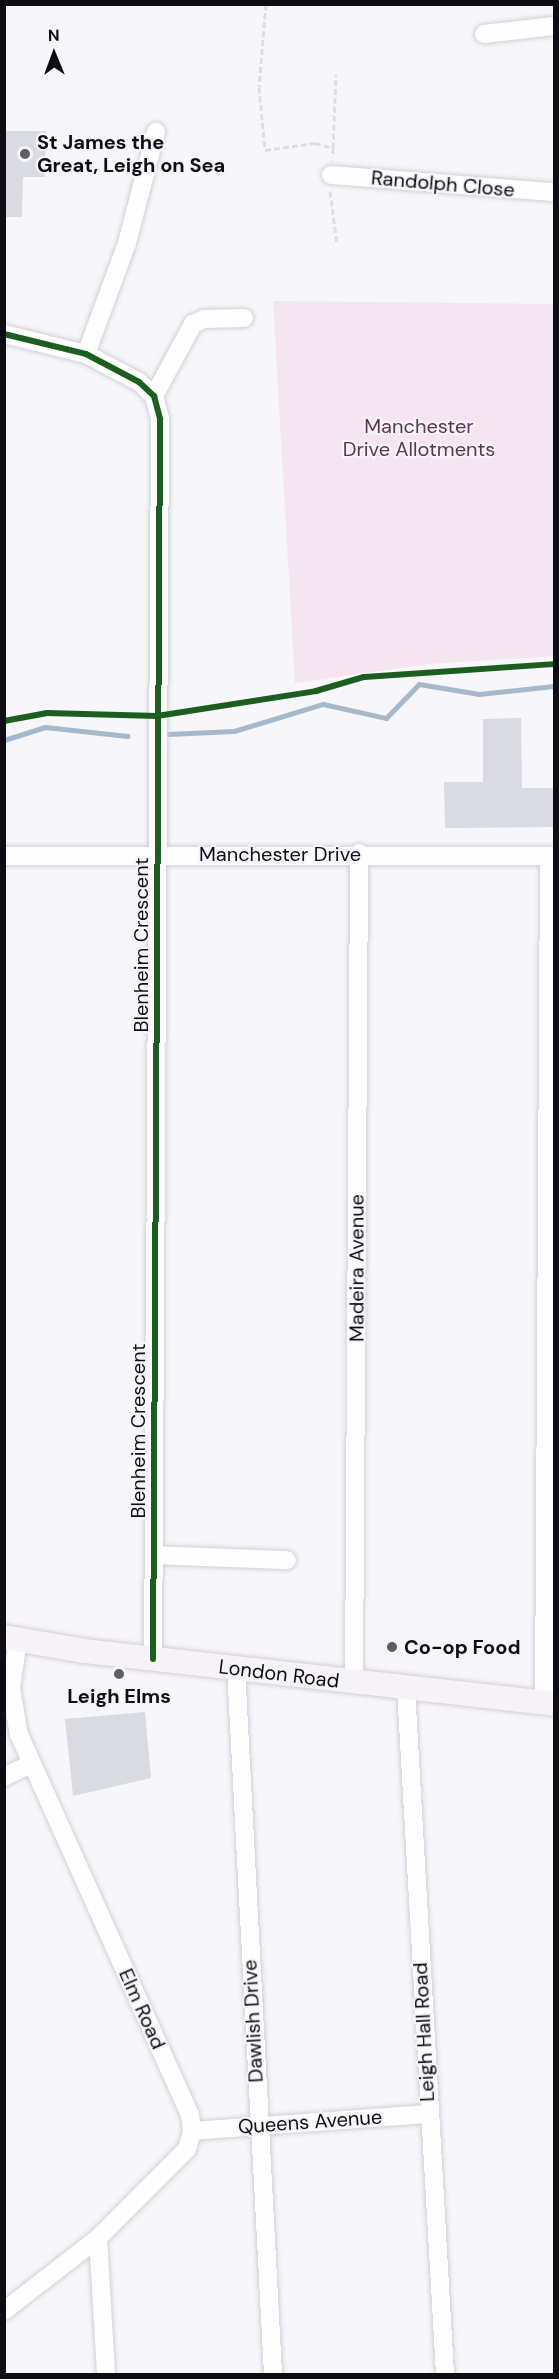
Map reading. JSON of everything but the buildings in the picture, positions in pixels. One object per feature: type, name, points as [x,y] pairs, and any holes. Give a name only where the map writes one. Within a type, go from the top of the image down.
[{"type":"main road","name":"London Road","points":[[11,1639],[153,1659],[549,1704]]},
{"type":"street","points":[[484,34],[555,26]]},
{"type":"street","points":[[86,354],[127,243],[156,132]]},
{"type":"street","name":"Randolph Close","points":[[331,175],[555,192]]},
{"type":"street","points":[[4,334],[86,354],[139,382],[154,396],[193,324],[204,319],[244,318]]},
{"type":"street","name":"Blenheim Crescent","points":[[153,1659],[160,419],[154,396]]},
{"type":"street","name":"Manchester Drive","points":[[4,856],[359,853],[552,857]]},
{"type":"street","name":"Madeira Avenue","points":[[354,1683],[359,853]]},
{"type":"street","points":[[549,1704],[552,857]]},
{"type":"street","points":[[154,1555],[287,1560]]},
{"type":"street","name":"Elm Road","points":[[11,1639],[8,1687],[18,1735],[190,2115],[192,2130]]},
{"type":"street","name":"Dawlish Drive","points":[[236,1668],[258,2126],[273,2374]]},
{"type":"street","name":"Leigh Hall Road","points":[[406,1689],[445,2374]]},
{"type":"street","points":[[4,1777],[32,1764]]},
{"type":"street","name":"Queens Avenue","points":[[192,2130],[429,2114]]},
{"type":"street","points":[[4,2311],[98,2238],[187,2150],[192,2130]]},
{"type":"street","points":[[98,2238],[106,2374]]},
{"type":"path","points":[[267,4],[259,87],[265,150],[315,143],[333,148]]},
{"type":"path","points":[[336,74],[329,200],[338,244]]},
{"type":"green space","name":"Manchester Drive Allotments","points":[[273,301],[554,304],[554,656],[429,664],[295,683]]},
{"type":"waterway","points":[[168,734],[234,731],[323,704],[386,718],[419,684],[479,694],[554,686]]},
{"type":"waterway","points":[[4,740],[45,727],[128,736]]},
{"type":"cycle path","points":[[4,334],[86,354],[139,382],[154,396],[160,419],[153,1659]]},
{"type":"cycle path","points":[[4,721],[47,713],[157,716],[316,691],[364,677],[554,664]]},
{"type":"place","name":"St James the Great, Leigh on Sea","points":[[25,154]]},
{"type":"place","name":"Co-op Food","points":[[392,1647]]},
{"type":"place","name":"Leigh Elms","points":[[119,1674]]}]
